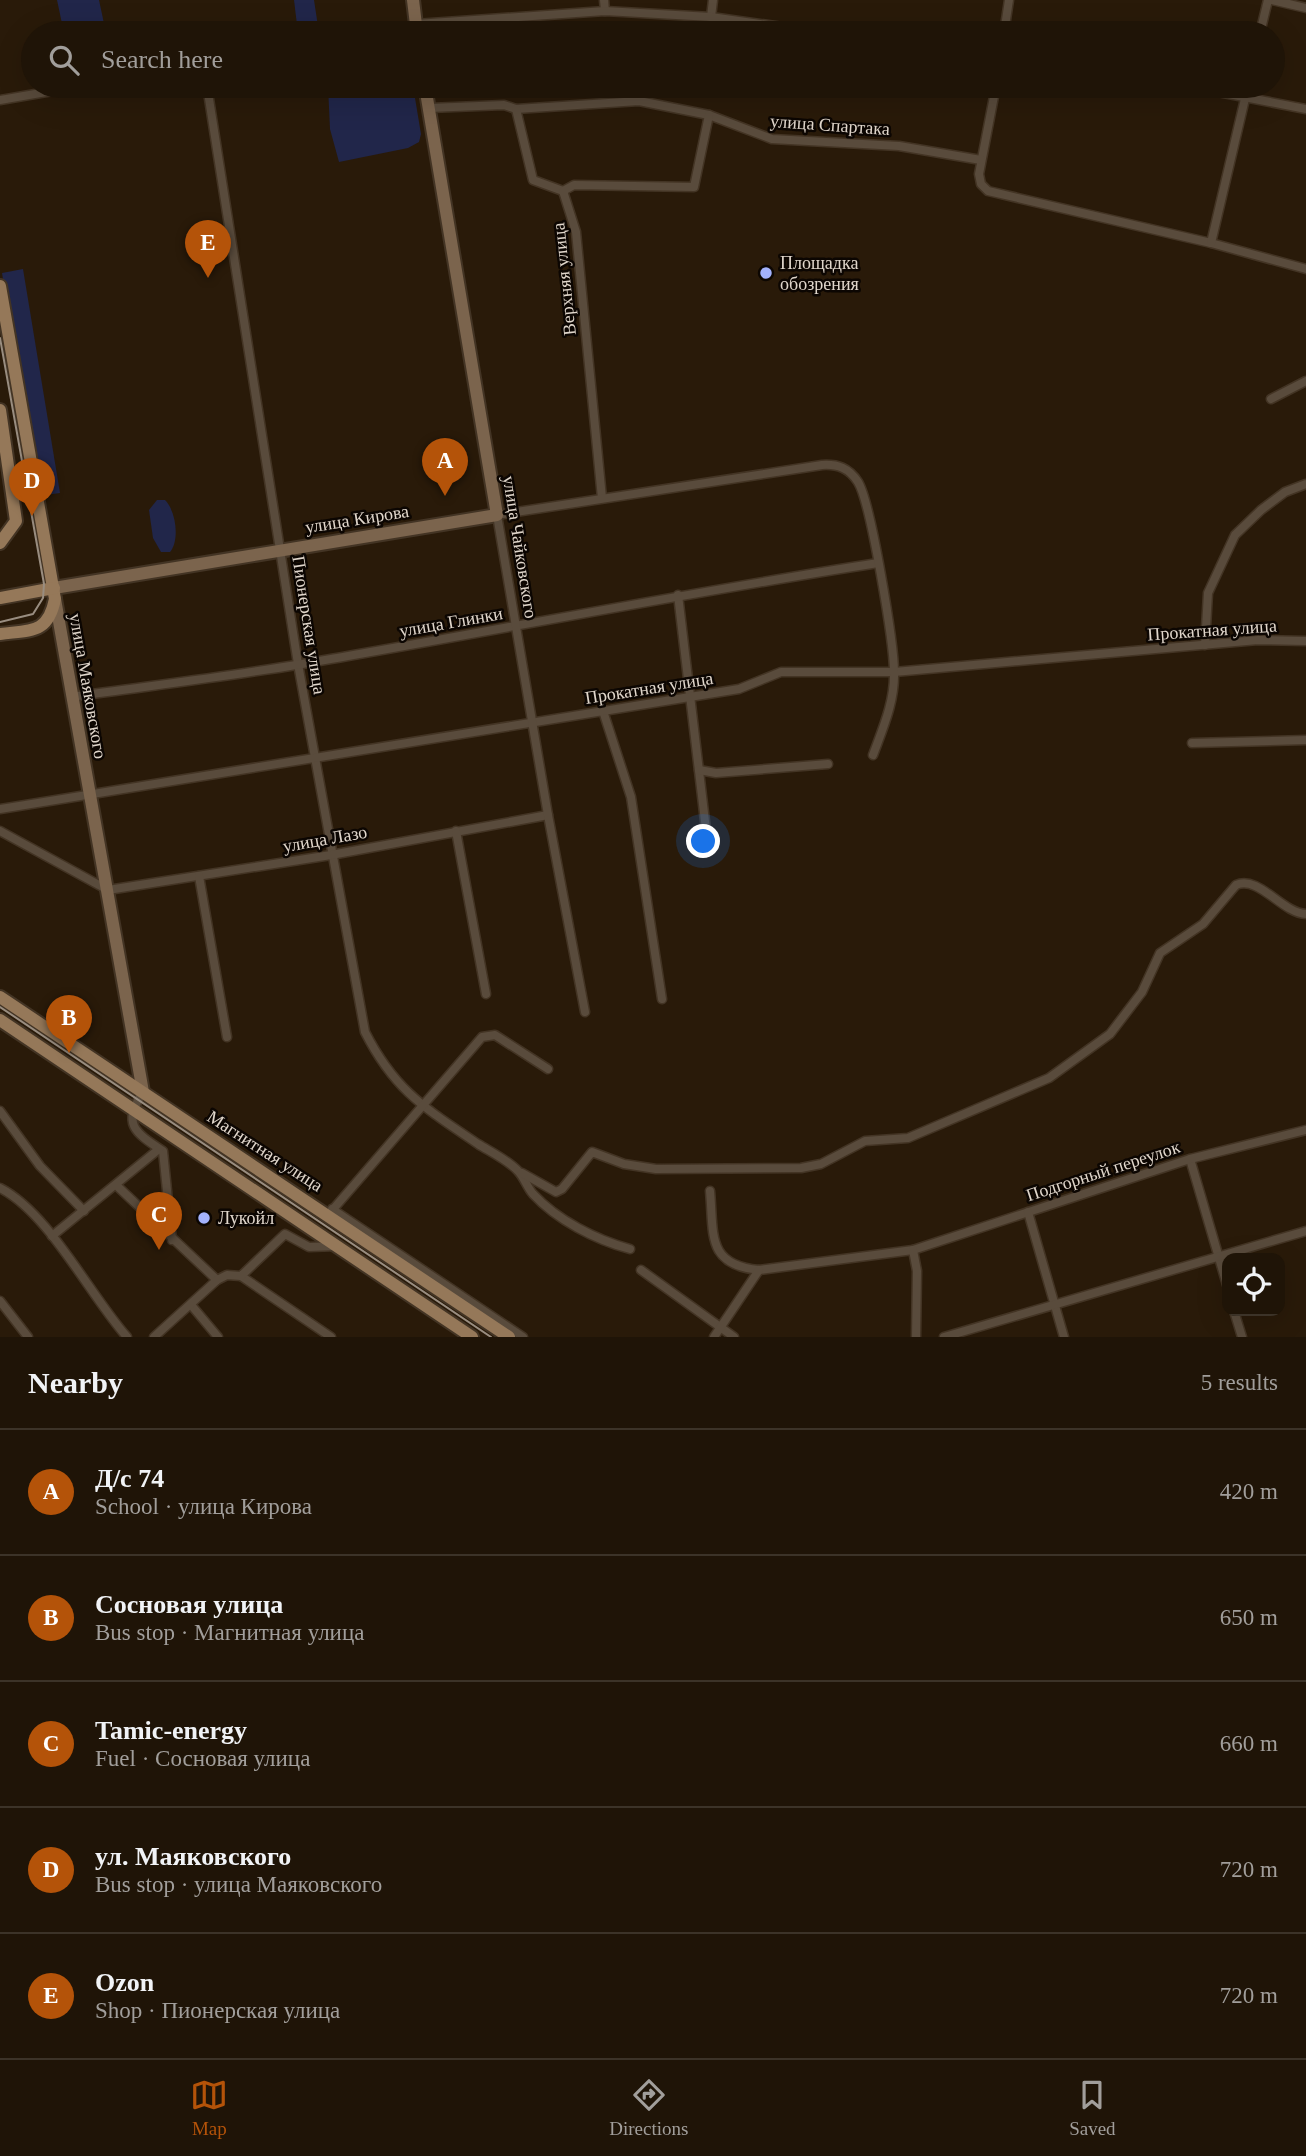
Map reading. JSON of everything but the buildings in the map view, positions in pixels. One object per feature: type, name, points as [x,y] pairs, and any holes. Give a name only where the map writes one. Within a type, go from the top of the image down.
[{"type":"main road","points":[[413,0],[415,21]]},
{"type":"main road","name":"улица Чайковского","points":[[427,98],[497,515]]},
{"type":"main road","name":"улица Маяковского","points":[[0,286],[143,1093]]},
{"type":"main road","points":[[0,410],[16,521],[0,543]]},
{"type":"main road","name":"улица Кирова","points":[[54,593],[281,550],[497,515]]},
{"type":"main road","points":[[0,598],[54,593],[52,615],[41,627],[0,634]]},
{"type":"main road","name":"Магнитная улица","points":[[0,997],[143,1093],[330,1211],[509,1337]]},
{"type":"main road","points":[[0,1020],[472,1337]]},
{"type":"street","points":[[604,0],[605,11]]},
{"type":"street","points":[[711,17],[713,0]]},
{"type":"street","points":[[1006,21],[1009,0]]},
{"type":"street","points":[[1264,21],[1270,0],[1306,8]]},
{"type":"street","points":[[500,21],[605,11],[740,21]]},
{"type":"street","points":[[0,100],[21,96]]},
{"type":"street","name":"Пионерская улица","points":[[209,98],[298,664],[365,1032],[381,1063],[399,1087],[423,1107],[519,1172]]},
{"type":"street","points":[[994,98],[981,159],[981,184],[988,191],[1211,243],[1306,269]]},
{"type":"street","points":[[1211,243],[1244,98]]},
{"type":"street","points":[[1258,98],[1306,109]]},
{"type":"street","name":"улица Спартака","points":[[429,108],[504,105],[516,108],[628,101],[667,104],[709,115],[772,139],[899,146],[981,159]]},
{"type":"street","points":[[516,108],[533,180],[564,191],[574,185],[694,187],[709,115]]},
{"type":"street","name":"Верхняя улица","points":[[564,191],[576,232],[602,498]]},
{"type":"street","points":[[1271,399],[1304,380]]},
{"type":"street","name":"улица Кирова","points":[[497,515],[832,464],[850,472],[861,488],[877,563]]},
{"type":"street","points":[[1205,645],[1208,593],[1235,536],[1261,510],[1285,492],[1306,484]]},
{"type":"street","name":"улица Чайковского","points":[[497,515],[585,1012]]},
{"type":"street","points":[[873,755],[888,716],[894,672],[877,563]]},
{"type":"street","name":"улица Глинки","points":[[71,698],[298,664],[516,627],[678,594],[877,563]]},
{"type":"street","points":[[678,594],[707,838]]},
{"type":"street","name":"Прокатная улица","points":[[0,809],[691,697],[747,687],[781,672],[894,672],[1258,640],[1306,641]]},
{"type":"street","points":[[603,711],[631,797],[662,999]]},
{"type":"street","points":[[1192,743],[1306,740]]},
{"type":"street","points":[[699,770],[716,773],[828,764]]},
{"type":"street","name":"улица Лазо","points":[[108,890],[331,855],[548,815]]},
{"type":"street","points":[[0,831],[108,890]]},
{"type":"street","points":[[456,831],[486,994]]},
{"type":"street","points":[[198,876],[227,1037]]},
{"type":"street","points":[[519,1172],[556,1192],[562,1189],[592,1152],[624,1164],[656,1169],[801,1168],[821,1164],[865,1141],[908,1138],[1049,1079],[1096,1047],[1142,992],[1160,953],[1203,924],[1236,885],[1249,884],[1289,910],[1306,914]]},
{"type":"street","points":[[523,1337],[330,1211],[423,1107],[477,1041],[486,1034],[495,1035],[548,1069]]},
{"type":"street","points":[[143,1093],[132,1109],[131,1120],[136,1130],[163,1151],[172,1240]]},
{"type":"street","points":[[0,1111],[40,1166],[84,1211]]},
{"type":"street","name":"Подгорный переулок","points":[[759,1270],[913,1250],[1190,1159],[1306,1130]]},
{"type":"street","points":[[52,1236],[159,1149]]},
{"type":"street","points":[[1190,1159],[1222,1267]]},
{"type":"street","points":[[519,1172],[534,1196],[555,1212],[602,1242],[630,1250]]},
{"type":"street","points":[[117,1185],[217,1280]]},
{"type":"street","points":[[0,1188],[23,1203],[52,1236],[96,1300],[127,1337]]},
{"type":"street","points":[[710,1191],[715,1245],[720,1257],[742,1269],[759,1270]]},
{"type":"street","points":[[1028,1212],[1065,1337]]},
{"type":"street","points":[[944,1337],[1306,1231]]},
{"type":"street","points":[[241,1276],[285,1234],[309,1247],[340,1246]]},
{"type":"street","points":[[913,1250],[917,1271],[916,1337]]},
{"type":"street","points":[[641,1270],[734,1337]]},
{"type":"street","points":[[714,1337],[759,1270]]},
{"type":"street","points":[[154,1337],[192,1306],[217,1280],[227,1275],[241,1276],[331,1337]]},
{"type":"street","points":[[0,1301],[28,1337]]},
{"type":"street","points":[[192,1306],[218,1337]]},
{"type":"street","points":[[1236,1316],[1242,1337]]},
{"type":"shaded area","points":[[57,0],[99,0],[103,21],[61,21]]},
{"type":"shaded area","points":[[294,0],[314,0],[317,21],[297,21]]},
{"type":"shaded area","points":[[329,98],[415,98],[421,134],[419,142],[408,148],[339,162],[330,129]]},
{"type":"shaded area","points":[[23,269],[60,493],[38,496],[2,273]]},
{"type":"shaded area","points":[[157,500],[165,500],[174,518],[176,533],[170,552],[161,552],[153,538],[149,510]]},
{"type":"tram line","points":[[0,338],[44,584],[43,598],[33,614],[0,622]]},
{"type":"tram line","points":[[0,1007],[491,1337]]},
{"type":"place","name":"Площадка обозрения","points":[[766,273]]},
{"type":"place","name":"Ozon","points":[[208,278]]},
{"type":"place","name":"Д/с 74","points":[[445,496]]},
{"type":"place","name":"ул. Маяковского","points":[[32,516]]},
{"type":"place","name":"Сосновая улица","points":[[69,1053]]},
{"type":"place","name":"Лукойл","points":[[204,1218]]},
{"type":"place","name":"Tamic-energy","points":[[159,1250]]}]
